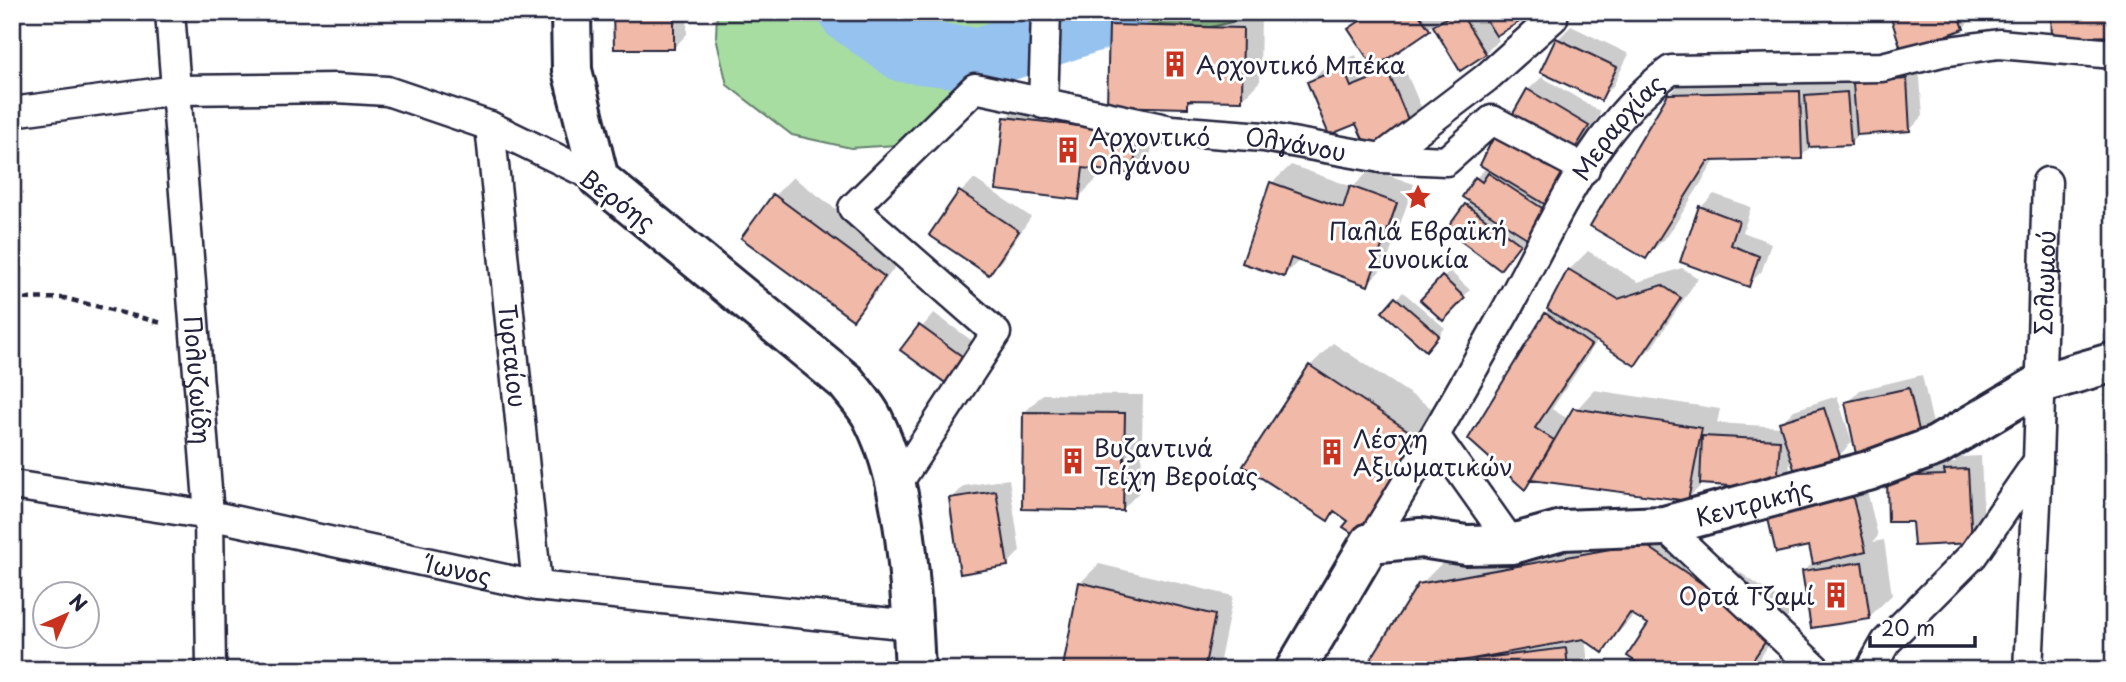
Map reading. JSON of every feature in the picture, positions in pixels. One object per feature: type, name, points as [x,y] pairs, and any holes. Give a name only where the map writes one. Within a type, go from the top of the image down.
[{"type":"street","name":"Πολυζωίδη","points":[[170,12],[209,515],[211,670]]},
{"type":"street","points":[[571,12],[572,70],[599,180]]},
{"type":"street","points":[[1043,104],[1046,12]]},
{"type":"street","name":"Ολγάνου","points":[[1381,158],[1486,78],[1553,18]]},
{"type":"street","name":"Μεραρχίας","points":[[1370,542],[1436,437],[1585,169],[1625,111],[1646,88],[1671,70],[1882,67],[1941,52],[1999,44],[2114,54]]},
{"type":"street","name":"Βερόης","points":[[12,113],[177,90],[336,88],[387,91],[490,126],[599,180],[846,382],[874,421],[896,486],[914,669]]},
{"type":"street","name":"Ολγάνου","points":[[896,486],[996,333],[853,208],[975,88],[1171,130],[1264,137],[1381,158],[1446,161],[1492,120],[1585,169]]},
{"type":"street","name":"Τυρταίου","points":[[490,126],[537,586]]},
{"type":"street","name":"Σολωμού","points":[[2038,461],[2047,182]]},
{"type":"street","name":"Κεντρικής","points":[[1370,542],[1421,538],[1466,545],[1512,544],[1562,530],[1664,526],[1868,471],[1936,446],[2042,383],[2114,362]]},
{"type":"street","points":[[1436,437],[1512,544]]},
{"type":"street","points":[[1870,670],[1886,642],[1973,555],[2038,461]]},
{"type":"street","points":[[2028,670],[2038,461]]},
{"type":"street","name":"Ίωνος","points":[[12,485],[209,515],[537,586],[911,625]]},
{"type":"street","points":[[1664,526],[1817,670]]},
{"type":"street","points":[[1296,670],[1370,542]]},
{"type":"path","points":[[12,299],[64,298],[141,315],[196,334]]},
{"type":"green space","points":[[717,12],[1042,12],[1040,64],[975,88],[911,144],[851,148],[792,135],[727,85],[716,37]]},
{"type":"green space","points":[[1051,12],[1273,12],[1211,27],[1160,25],[1050,61]]},
{"type":"building","points":[[613,12],[674,12],[674,49],[614,49]]},
{"type":"building","points":[[1373,12],[1417,12],[1430,30],[1374,68],[1348,29]]},
{"type":"building","points":[[1460,12],[1486,54],[1460,71],[1433,26]]},
{"type":"building","points":[[1481,12],[1536,12],[1496,36]]},
{"type":"building","points":[[1889,12],[1958,12],[1964,29],[1902,52]]},
{"type":"building","points":[[2051,12],[2114,12],[2114,36],[2052,38]]},
{"type":"building","name":"Αρχοντικό Μπέκα","points":[[1109,25],[1243,28],[1242,101],[1188,100],[1188,108],[1107,106]]},
{"type":"building","points":[[1556,38],[1617,67],[1601,101],[1540,72]]},
{"type":"building","points":[[1343,67],[1351,87],[1388,72],[1412,129],[1367,148],[1356,124],[1329,135],[1307,82]]},
{"type":"building","points":[[1907,79],[1910,131],[1857,135],[1853,83]]},
{"type":"building","points":[[1527,89],[1589,126],[1571,155],[1510,119]]},
{"type":"building","points":[[1800,91],[1802,159],[1708,161],[1646,259],[1590,226],[1668,94]]},
{"type":"building","points":[[1847,92],[1851,145],[1809,147],[1805,95]]},
{"type":"building","name":"Αρχοντικό Ολγάνου","points":[[1004,117],[1138,133],[1133,174],[1083,168],[1079,200],[996,190]]},
{"type":"building","points":[[1495,134],[1566,174],[1548,206],[1480,165]]},
{"type":"building","points":[[1488,173],[1545,210],[1527,238],[1462,197],[1475,177],[1482,182]]},
{"type":"building","points":[[1270,182],[1343,208],[1350,186],[1397,203],[1368,286],[1291,258],[1284,277],[1242,263]]},
{"type":"building","points":[[959,191],[1019,231],[989,275],[929,235]]},
{"type":"building","points":[[773,194],[885,277],[853,320],[741,238]]},
{"type":"building","points":[[1465,204],[1520,244],[1500,270],[1446,230]]},
{"type":"building","points":[[1699,206],[1739,221],[1731,245],[1759,256],[1749,287],[1680,262]]},
{"type":"building","points":[[1568,269],[1618,299],[1662,285],[1681,298],[1635,366],[1547,309]]},
{"type":"building","points":[[1442,276],[1465,298],[1443,321],[1420,300]]},
{"type":"building","points":[[1395,297],[1439,335],[1426,351],[1382,312]]},
{"type":"building","points":[[1545,313],[1591,345],[1535,428],[1554,440],[1525,490],[1468,439]]},
{"type":"building","points":[[919,325],[970,362],[951,387],[900,350]]},
{"type":"building","name":"Λέσχη Αξιωματικών","points":[[1309,365],[1421,439],[1357,536],[1343,527],[1348,521],[1334,511],[1328,521],[1243,466]]},
{"type":"building","points":[[1909,388],[1921,439],[1856,454],[1845,402]]},
{"type":"building","points":[[1573,408],[1702,428],[1688,501],[1531,480]]},
{"type":"building","points":[[1824,408],[1840,457],[1795,472],[1779,422]]},
{"type":"building","name":"Βυζαντινά Τείχη Βεροίας","points":[[1023,412],[1125,413],[1123,511],[1022,509]]},
{"type":"building","points":[[1702,436],[1780,440],[1777,489],[1700,484]]},
{"type":"building","points":[[1968,469],[1972,543],[1914,546],[1912,522],[1888,522],[1887,477],[1945,475],[1944,470]]},
{"type":"building","points":[[1851,490],[1866,551],[1813,564],[1809,546],[1776,553],[1766,510]]},
{"type":"building","points":[[996,491],[1008,566],[960,574],[949,498]]},
{"type":"building","points":[[1643,543],[1772,632],[1746,670],[1648,670],[1627,656],[1648,624],[1630,613],[1603,653],[1583,639],[1433,666],[1438,670],[1364,670],[1418,584]]},
{"type":"building","name":"Ορτά Τζαμί","points":[[1862,562],[1870,619],[1811,628],[1802,571]]},
{"type":"building","points":[[1079,582],[1215,615],[1204,670],[1063,667]]},
{"type":"building","points":[[1566,648],[1568,670],[1477,670],[1475,659]]},
{"type":"waterway","points":[[850,12],[905,51],[978,59],[1118,12]]},
{"type":"place","name":"Αρχοντικό Μπέκα","points":[[1175,64]]},
{"type":"place","name":"Αρχοντικό Ολγάνου","points":[[1068,150]]},
{"type":"place","name":"Παλιά Εβραϊκή Συνοικία","points":[[1418,197]]},
{"type":"place","name":"Λέσχη Αξιωματικών","points":[[1332,452]]},
{"type":"place","name":"Βυζαντινά Τείχη Βεροίας","points":[[1073,461]]},
{"type":"place","name":"Ορτά Τζαμί","points":[[1836,595]]}]
